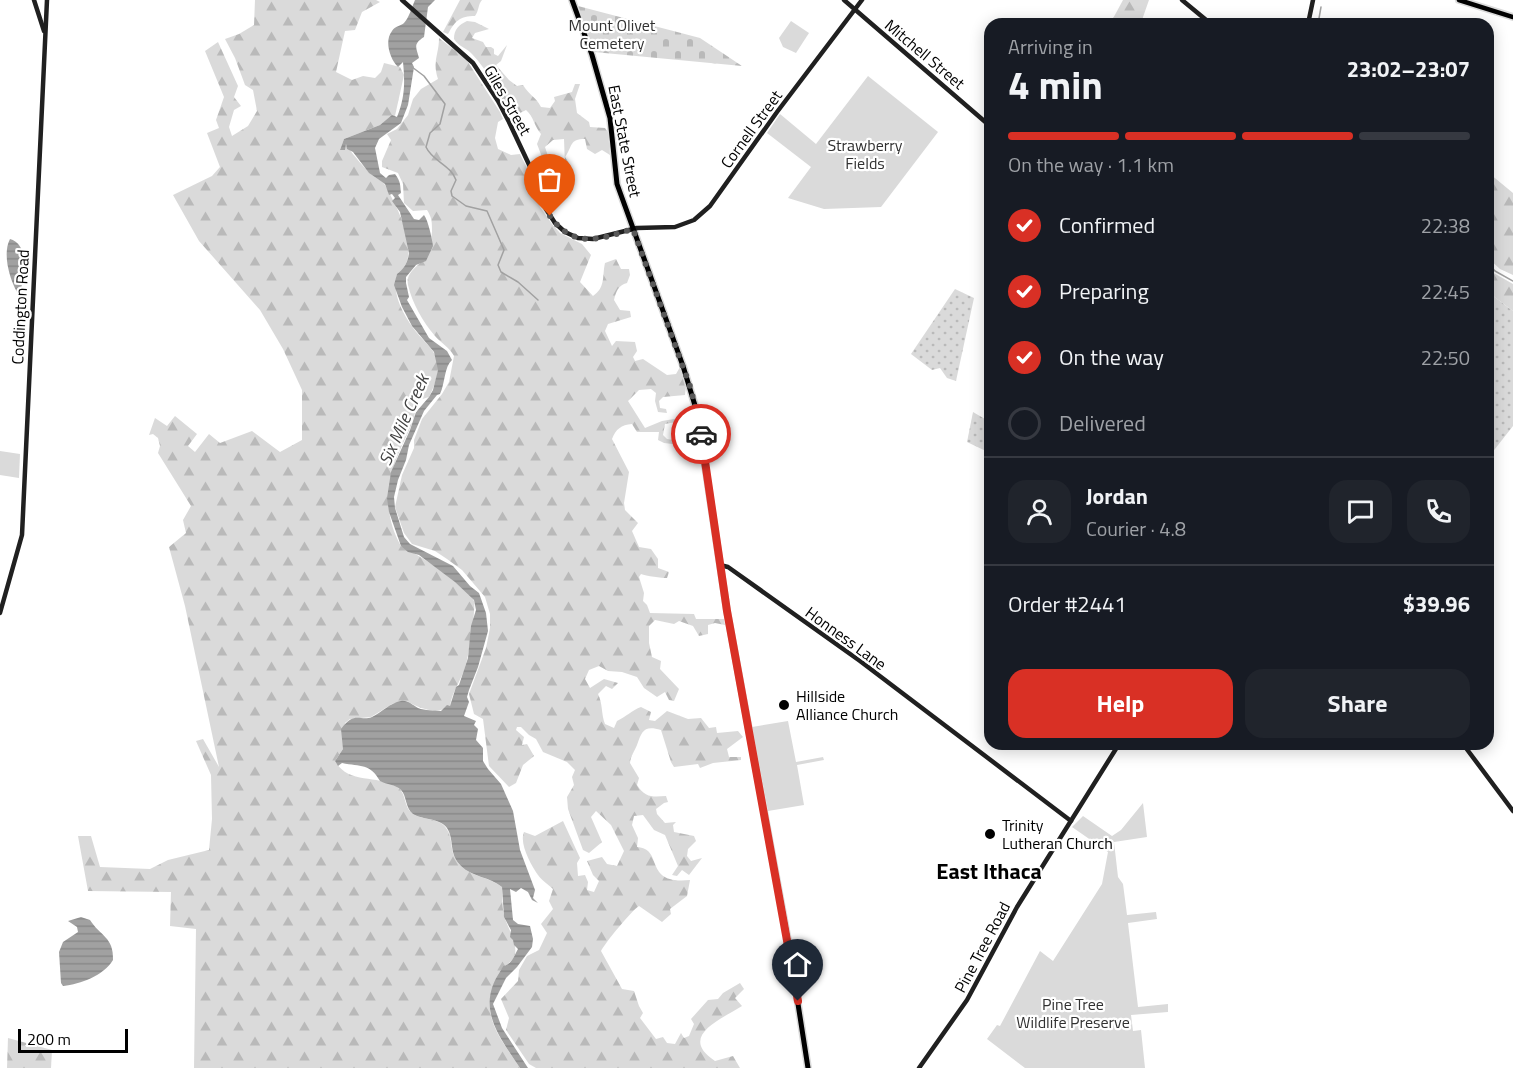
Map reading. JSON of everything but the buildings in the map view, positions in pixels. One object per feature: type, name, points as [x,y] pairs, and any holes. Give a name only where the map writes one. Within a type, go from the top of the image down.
[{"type":"highway","name":"East State Street","points":[[572,0],[592,55],[606,104],[612,130],[617,184],[691,389],[704,449],[720,565],[789,946],[808,1068]]},
{"type":"main road","points":[[1459,0],[1513,17]]},
{"type":"street","name":"Coddington Road","points":[[0,613],[22,535],[45,34],[34,0]]},
{"type":"street","points":[[45,34],[47,0]]},
{"type":"street","name":"Mitchell Street","points":[[844,0],[984,121]]},
{"type":"street","name":"Cornell Street","points":[[633,229],[682,225],[705,212],[862,0]]},
{"type":"street","points":[[1182,0],[1204,18]]},
{"type":"street","points":[[1309,18],[1313,0]]},
{"type":"street","name":"Giles Street","points":[[404,2],[469,59],[489,87],[528,163],[546,209],[560,229],[571,236],[585,240],[633,229]]},
{"type":"street","name":"Honness Lane","points":[[720,565],[728,567],[860,661],[1071,821]]},
{"type":"street","name":"Pine Tree Road","points":[[919,1068],[964,1006],[1017,907],[1115,750]]},
{"type":"street","points":[[1467,750],[1513,811]]},
{"type":"green space","points":[[255,0],[376,0],[380,2],[362,12],[355,30],[345,31],[336,72],[352,80],[363,76],[375,78],[381,72],[384,63],[400,67],[404,75],[395,116],[380,125],[344,139],[340,150],[345,145],[347,146],[368,172],[384,183],[396,206],[406,231],[408,244],[405,266],[397,274],[396,290],[400,306],[408,321],[432,350],[438,364],[436,380],[429,397],[416,401],[413,420],[395,464],[389,491],[390,518],[401,546],[441,570],[470,595],[474,601],[473,621],[466,664],[450,706],[440,710],[428,710],[407,701],[392,704],[371,717],[350,719],[345,723],[343,749],[335,761],[341,768],[355,776],[389,783],[397,787],[413,814],[440,822],[446,828],[452,851],[461,866],[470,873],[502,887],[504,915],[514,941],[515,954],[498,975],[492,989],[491,1014],[499,1035],[520,1068],[194,1068],[196,929],[170,926],[171,892],[88,891],[78,836],[91,836],[100,867],[150,869],[168,860],[209,850],[212,819],[211,775],[196,741],[203,739],[219,767],[185,606],[169,547],[186,533],[183,520],[191,506],[158,453],[160,446],[158,438],[153,434],[149,435],[155,418],[167,426],[175,416],[197,434],[188,446],[195,452],[209,434],[220,443],[252,431],[280,452],[302,440],[302,390],[283,349],[260,310],[199,241],[173,195],[212,176],[220,167],[207,133],[219,128],[216,120],[224,97],[205,51],[218,42],[238,86],[234,97],[241,106],[234,110],[229,127],[232,136],[248,126],[257,111],[253,90],[245,85],[225,39],[254,25]]},
{"type":"green space","points":[[460,0],[482,0],[475,16],[458,20],[448,34],[443,32]]},
{"type":"green space","points":[[1123,0],[1149,0],[1143,18],[1113,18]]},
{"type":"green space","name":"Mount Olivet Cemetery","points":[[578,6],[700,38],[742,66],[594,52]]},
{"type":"green space","points":[[467,21],[489,29],[475,33],[472,38],[494,49],[494,54],[498,56],[507,45],[501,61],[496,65],[517,86],[523,85],[541,107],[550,108],[555,101],[554,97],[572,92],[575,84],[580,84],[575,99],[577,113],[589,122],[590,127],[605,128],[608,132],[610,155],[602,150],[595,154],[587,149],[585,139],[580,139],[572,144],[565,157],[570,165],[565,166],[564,139],[553,140],[545,147],[548,156],[553,158],[555,163],[538,163],[537,161],[542,157],[537,144],[541,134],[531,116],[526,110],[514,116],[509,112],[483,67],[454,39],[458,28]]},
{"type":"green space","points":[[791,21],[809,33],[796,53],[783,47],[779,38]]},
{"type":"green space","points":[[439,38],[466,59],[500,112],[503,119],[498,122],[495,138],[498,149],[511,155],[520,154],[530,174],[540,207],[560,233],[582,244],[591,255],[580,282],[593,296],[602,285],[605,263],[616,259],[621,269],[629,269],[630,275],[627,283],[619,287],[614,300],[620,310],[630,311],[631,317],[608,324],[605,331],[612,346],[616,341],[635,342],[637,351],[633,357],[635,361],[643,359],[667,375],[676,374],[680,367],[686,386],[685,395],[663,397],[659,401],[660,408],[666,409],[667,413],[658,412],[655,401],[656,393],[651,389],[639,390],[628,401],[645,428],[662,421],[692,416],[692,419],[665,424],[663,435],[667,439],[697,444],[697,447],[664,443],[658,440],[659,432],[637,432],[632,424],[619,428],[612,439],[629,472],[624,503],[625,510],[638,523],[632,531],[639,547],[651,549],[658,559],[658,568],[669,572],[667,578],[641,574],[639,577],[644,593],[643,601],[650,613],[694,614],[696,619],[724,619],[725,625],[715,623],[708,625],[708,634],[699,636],[693,626],[679,621],[674,624],[655,620],[649,626],[652,657],[661,661],[660,669],[679,689],[674,701],[669,700],[665,692],[657,697],[644,688],[637,677],[622,672],[608,671],[599,666],[589,670],[585,679],[590,688],[604,679],[618,683],[612,689],[606,686],[598,694],[605,724],[614,728],[617,721],[641,707],[651,712],[649,720],[655,721],[667,711],[688,719],[701,718],[709,728],[716,727],[717,733],[738,731],[743,737],[727,749],[729,757],[741,757],[741,760],[713,763],[700,768],[698,764],[674,767],[661,730],[651,728],[644,730],[630,763],[639,778],[637,785],[650,796],[666,796],[668,802],[656,809],[657,814],[665,823],[676,822],[673,825],[674,832],[694,836],[696,841],[688,849],[687,856],[691,861],[702,858],[689,875],[682,870],[677,876],[672,875],[678,866],[665,835],[654,830],[643,815],[634,816],[632,825],[638,838],[637,847],[645,849],[650,854],[665,877],[690,880],[687,896],[670,909],[671,914],[662,922],[639,906],[601,951],[622,989],[634,991],[643,1013],[640,1018],[656,1039],[663,1037],[667,1043],[675,1044],[681,1033],[684,1038],[689,1036],[694,1024],[691,1019],[708,1000],[718,999],[723,993],[740,983],[744,989],[735,998],[742,1006],[707,1029],[700,1044],[704,1052],[715,1061],[733,1056],[740,1068],[536,1068],[529,1064],[506,1030],[509,1018],[501,999],[518,981],[519,970],[527,956],[539,950],[547,933],[541,924],[553,909],[549,901],[553,889],[539,877],[529,860],[524,848],[524,832],[535,836],[563,821],[580,858],[577,863],[578,876],[585,875],[588,882],[587,890],[594,892],[599,881],[593,875],[587,861],[602,857],[607,864],[617,866],[624,851],[611,825],[596,811],[591,817],[602,842],[589,853],[583,850],[568,809],[567,797],[574,785],[572,777],[575,770],[567,762],[543,752],[536,739],[521,727],[517,727],[516,730],[524,737],[522,745],[527,744],[534,756],[523,765],[516,783],[509,787],[489,766],[483,719],[474,714],[469,694],[486,648],[490,628],[490,614],[485,597],[462,570],[447,559],[435,551],[412,544],[404,533],[395,507],[402,475],[414,448],[414,440],[422,419],[449,382],[454,356],[422,318],[408,285],[409,275],[430,251],[432,229],[430,215],[427,210],[413,211],[404,203],[403,184],[398,173],[382,167],[382,161],[391,140],[387,134],[397,129],[408,115],[413,99],[421,89],[438,79],[436,63]]},
{"type":"green space","name":"Strawberry Fields","points":[[868,76],[938,132],[881,207],[824,209],[788,198],[811,167],[767,133],[780,114],[816,144]]},
{"type":"green space","points":[[1494,177],[1513,193],[1513,275],[1494,264]]},
{"type":"green space","points":[[1494,273],[1513,284],[1513,311],[1494,297]]},
{"type":"green space","points":[[955,289],[974,298],[956,381],[947,378],[940,368],[932,370],[911,354]]},
{"type":"green space","points":[[1494,297],[1513,311],[1513,426],[1494,450]]},
{"type":"green space","points":[[973,412],[984,418],[984,450],[967,442]]},
{"type":"green space","points":[[0,451],[20,454],[19,478],[0,475]]},
{"type":"green space","points":[[788,721],[796,762],[823,757],[824,760],[797,765],[804,805],[768,811],[752,727]]},
{"type":"green space","name":"Pine Tree Wildlife Preserve","points":[[1143,803],[1147,837],[1114,842],[1118,877],[1123,884],[1127,915],[1156,912],[1157,919],[1128,923],[1138,1007],[1168,1004],[1168,1012],[1131,1015],[1133,1031],[1141,1030],[1145,1068],[1025,1068],[987,1039],[997,1025],[1000,1026],[1040,951],[1053,961],[1102,884],[1108,852],[1072,827],[1083,816],[1112,836],[1121,830]]},
{"type":"green space","points":[[8,1038],[52,1050],[51,1068],[7,1068]]},
{"type":"shaded area","points":[[415,0],[435,0],[428,7],[424,37],[417,44],[419,58],[412,63],[414,67],[408,105],[401,123],[379,139],[375,148],[380,173],[386,178],[395,174],[401,193],[398,195],[414,219],[419,220],[424,215],[427,221],[433,246],[426,261],[416,265],[406,277],[409,297],[407,300],[429,338],[447,351],[452,360],[447,367],[440,394],[424,411],[409,445],[394,497],[395,508],[404,537],[410,544],[453,566],[479,593],[486,613],[488,631],[467,697],[469,702],[464,716],[476,721],[474,725],[478,729],[476,740],[483,748],[483,761],[501,784],[513,811],[520,850],[535,890],[533,898],[538,903],[521,888],[516,892],[510,889],[513,920],[518,924],[530,926],[532,947],[506,978],[493,1004],[502,1028],[528,1068],[520,1068],[505,1045],[493,1021],[490,1009],[493,984],[518,949],[510,937],[511,930],[504,917],[502,887],[465,870],[454,856],[447,828],[440,822],[413,814],[399,788],[380,781],[369,768],[342,763],[338,766],[335,761],[343,749],[341,729],[354,718],[372,717],[401,701],[427,710],[441,711],[447,705],[450,706],[468,658],[471,626],[476,610],[474,600],[455,582],[419,555],[408,552],[401,546],[389,512],[387,498],[391,472],[416,412],[433,390],[438,370],[434,352],[412,326],[394,285],[397,274],[405,265],[409,253],[400,212],[392,201],[395,198],[392,194],[389,195],[385,184],[369,173],[353,152],[347,149],[346,144],[345,150],[340,150],[344,139],[380,125],[392,115],[397,117],[404,90],[403,62],[398,67],[395,64],[390,55],[388,40],[393,29],[406,21]]},
{"type":"shaded area","points":[[10,239],[20,247],[24,260],[21,290],[17,292],[7,259]]},
{"type":"shaded area","points":[[81,917],[90,920],[109,941],[113,960],[104,971],[91,978],[63,986],[59,952],[63,942],[78,932],[77,927],[68,921]]},
{"type":"waterway","points":[[1319,18],[1321,7]]},
{"type":"waterway","points":[[412,67],[424,76],[445,104],[440,124],[430,133],[426,147],[454,175],[456,180],[451,191],[452,196],[466,206],[487,211],[504,250],[498,265],[501,272],[518,282],[538,300]]},
{"type":"waterway","points":[[1494,270],[1513,281]]},
{"type":"way so far","points":[[550,216],[560,229],[571,236],[585,240],[633,229],[691,389],[701,434]]},
{"type":"place","name":"Hillside Alliance Church","points":[[784,705]]},
{"type":"place","name":"Trinity Lutheran Church","points":[[990,834]]},
{"type":"district","name":"East Ithaca","points":[[989,871]]},
{"type":"route","points":[[701,434],[727,611],[798,1001]]},
{"type":"water label","name":"Six Mile Creek","points":[[404,420]]}]
